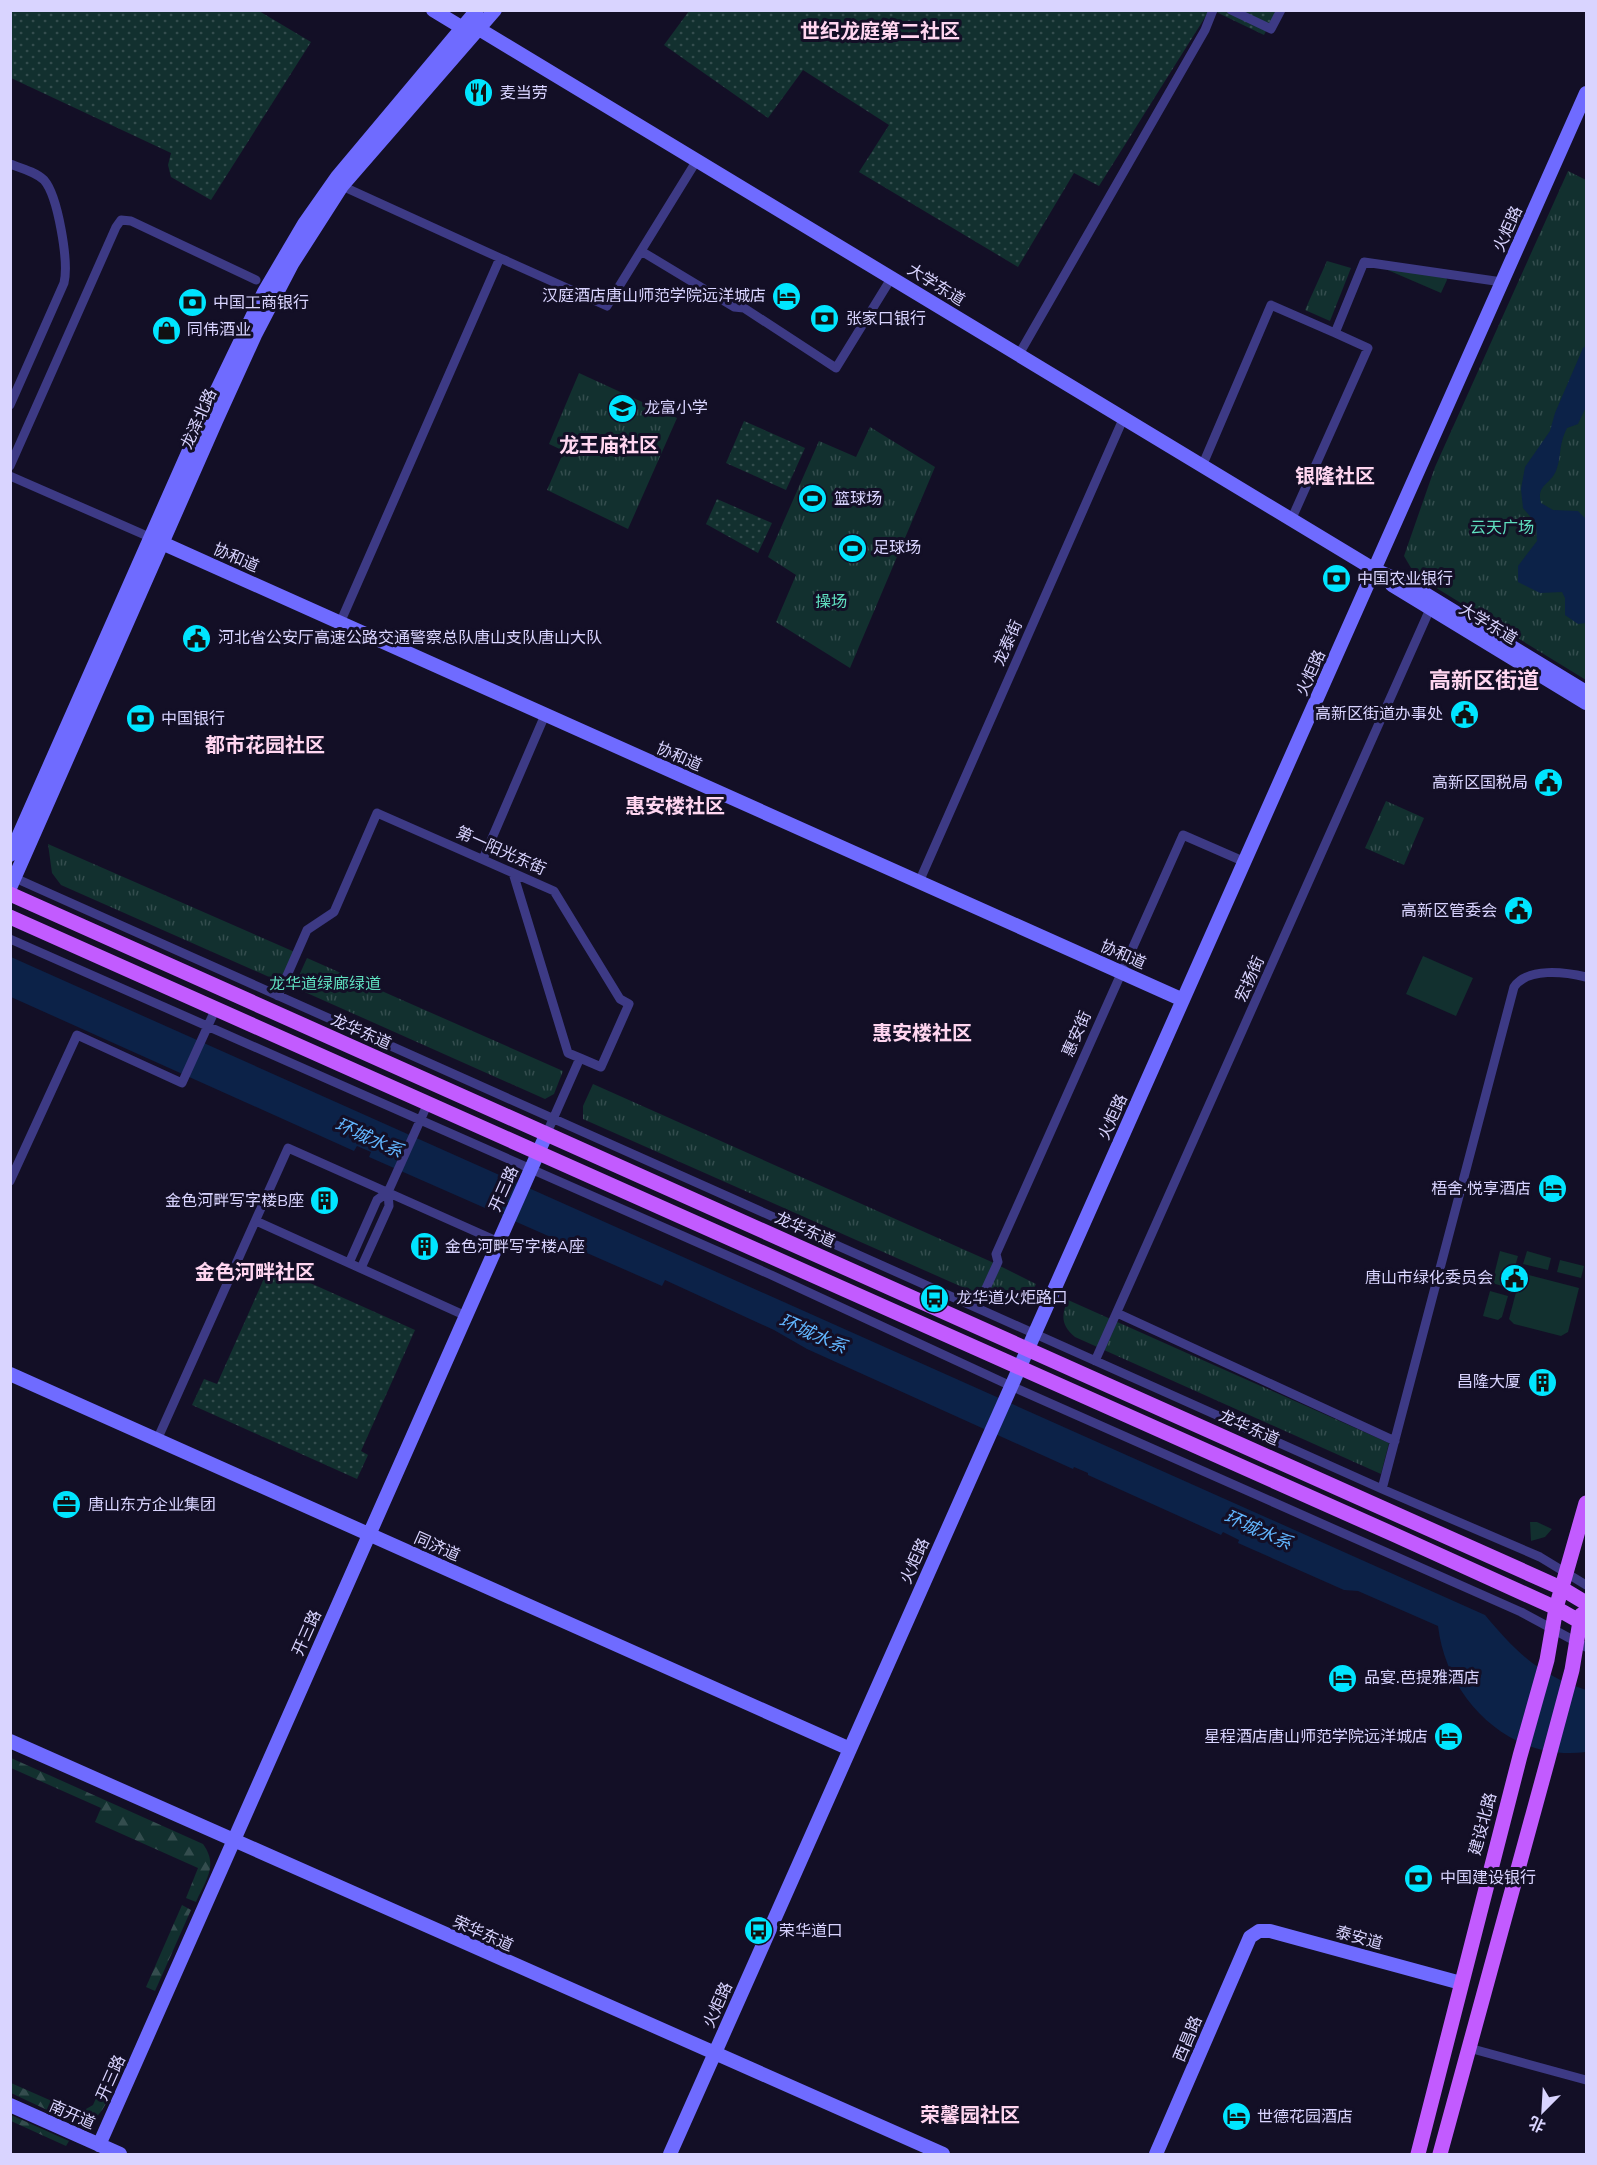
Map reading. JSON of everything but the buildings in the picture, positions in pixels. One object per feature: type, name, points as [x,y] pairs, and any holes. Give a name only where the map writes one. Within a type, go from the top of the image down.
[{"type":"main road","name":"龙华东道","points":[[10,894],[546,1135],[1032,1341],[1564,1581],[1586,1599]]},
{"type":"main road","points":[[10,917],[1020,1367],[1556,1608],[1583,1624]]},
{"type":"main road","name":"建设北路","points":[[1418,2154],[1520,1756],[1547,1660],[1556,1608],[1587,1503]]},
{"type":"main road","points":[[1440,2154],[1581,1644],[1586,1599]]},
{"type":"street","name":"大学东道","points":[[433,10],[461,27],[479,29],[892,277],[1018,356],[1203,464],[1375,570],[1414,587],[1587,692]]},
{"type":"street","name":"龙泽北路","points":[[339,182],[495,10]]},
{"type":"street","points":[[1018,356],[1204,30],[1213,10]]},
{"type":"street","points":[[1231,10],[1272,29],[1281,10]]},
{"type":"street","name":"龙泽北路","points":[[10,855],[156,541],[275,294],[339,182],[471,12]]},
{"type":"street","points":[[471,12],[479,29]]},
{"type":"street","name":"火炬路","points":[[670,2154],[1587,93]]},
{"type":"street","points":[[339,182],[607,306],[697,160]]},
{"type":"street","points":[[10,164],[38,176],[50,190],[67,254],[64,283],[10,405]]},
{"type":"street","points":[[10,466],[121,220],[131,221],[256,280]]},
{"type":"street","points":[[641,251],[734,307],[744,308],[836,368],[892,277]]},
{"type":"street","points":[[340,623],[500,258]]},
{"type":"street","points":[[1335,333],[1364,262],[1503,282]]},
{"type":"street","points":[[1203,464],[1271,306],[1368,348],[1292,518]]},
{"type":"street","name":"龙泰街","points":[[919,882],[1124,417]]},
{"type":"street","points":[[10,476],[156,541]]},
{"type":"street","name":"龙泽北路","points":[[13,883],[156,541]]},
{"type":"street","name":"协和道","points":[[156,541],[1183,1000]]},
{"type":"street","name":"大学东道","points":[[1375,570],[1393,586],[1587,703]]},
{"type":"street","name":"宏扬街","points":[[1095,1361],[1430,609]]},
{"type":"street","points":[[483,859],[545,715]]},
{"type":"street","name":"第一阳光东街","points":[[278,996],[307,930],[334,912],[376,813],[554,891],[620,999],[629,1004],[600,1067],[580,1058]]},
{"type":"street","name":"惠安街","points":[[977,1308],[998,1262],[996,1254],[1183,835],[1245,862]]},
{"type":"street","points":[[513,873],[568,1053],[580,1058],[546,1135]]},
{"type":"street","points":[[13,883],[278,996],[977,1308],[1032,1341],[1095,1361],[1540,1557],[1564,1581],[1587,1585]]},
{"type":"street","points":[[10,939],[420,1122],[528,1177],[749,1265],[1009,1393],[1552,1628],[1581,1644]]},
{"type":"street","points":[[1382,1489],[1514,987],[1520,979],[1530,975],[1567,973],[1587,977]]},
{"type":"street","points":[[10,1181],[76,1035],[182,1083],[216,1008]]},
{"type":"street","points":[[349,1263],[377,1200],[388,1192],[393,1182],[428,1103]]},
{"type":"street","name":"开三路","points":[[99,2145],[546,1135]]},
{"type":"street","points":[[157,1440],[288,1148],[499,1242]]},
{"type":"street","points":[[361,1268],[389,1206],[388,1192]]},
{"type":"street","points":[[256,1221],[466,1316]]},
{"type":"street","points":[[1117,1313],[1395,1441]]},
{"type":"street","name":"同济道","points":[[10,1374],[850,1749]]},
{"type":"street","name":"荣华东道","points":[[10,1742],[943,2154]]},
{"type":"street","name":"泰安道","points":[[1250,1937],[1258,1931],[1270,1931],[1461,1983]]},
{"type":"street","name":"西昌路","points":[[1156,2154],[1250,1937]]},
{"type":"street","points":[[1469,2048],[1587,2080]]},
{"type":"street","name":"南开道","points":[[10,2105],[120,2154]]},
{"type":"green space","points":[[11,10],[259,11],[311,42],[211,200],[171,177],[168,165],[171,153],[11,78]]},
{"type":"green space","points":[[689,11],[1209,11],[1099,186],[1074,173],[1018,267],[859,172],[889,125],[803,70],[768,118],[664,45]]},
{"type":"green space","points":[[1214,11],[1276,11],[1264,35]]},
{"type":"green space","name":"云天广场","points":[[1568,171],[1586,180],[1586,680],[1425,581],[1414,573],[1404,556],[1435,467]]},
{"type":"green space","points":[[1327,261],[1351,268],[1330,321],[1305,310]]},
{"type":"green space","points":[[1369,262],[1446,275],[1447,280],[1441,293]]},
{"type":"green space","points":[[579,373],[677,418],[628,529],[547,490],[564,451],[549,444]]},
{"type":"green space","points":[[744,421],[805,448],[786,490],[726,463]]},
{"type":"green space","name":"操场","points":[[870,427],[935,467],[850,668],[776,622],[796,575],[768,557],[819,441],[856,457]]},
{"type":"green space","points":[[717,499],[772,523],[758,553],[706,524]]},
{"type":"green space","points":[[1386,801],[1424,818],[1404,865],[1365,848]]},
{"type":"green space","name":"龙华道绿廊绿道","points":[[48,844],[297,953],[286,976],[276,980],[61,885],[52,873]]},
{"type":"green space","points":[[1423,956],[1473,978],[1456,1016],[1406,994]]},
{"type":"green space","name":"龙华道绿廊绿道","points":[[307,958],[563,1071],[554,1094],[545,1099],[298,989],[297,980]]},
{"type":"green space","points":[[593,1084],[994,1263],[1036,1284],[1025,1300],[1015,1304],[996,1302],[583,1119],[583,1106]]},
{"type":"green space","points":[[1500,1251],[1518,1256],[1509,1288],[1492,1283]]},
{"type":"green space","points":[[1527,1251],[1551,1258],[1548,1270],[1523,1264]]},
{"type":"green space","points":[[1560,1260],[1584,1266],[1581,1278],[1557,1272]]},
{"type":"green space","points":[[270,1265],[415,1330],[361,1451],[368,1455],[357,1479],[192,1405],[204,1379],[217,1384]]},
{"type":"green space","points":[[1521,1273],[1579,1288],[1568,1332],[1561,1336],[1514,1324],[1509,1319]]},
{"type":"green space","points":[[1490,1291],[1508,1296],[1502,1317],[1498,1320],[1483,1316]]},
{"type":"green space","points":[[1068,1300],[1389,1443],[1381,1474],[1075,1337],[1067,1329],[1064,1320]]},
{"type":"green space","points":[[1530,1522],[1537,1522],[1552,1529],[1545,1537],[1531,1541]]},
{"type":"green space","points":[[11,1758],[203,1844],[208,1852],[210,1866],[196,1902],[186,1898],[198,1868],[95,1822],[101,1808],[11,1768]]},
{"type":"green space","points":[[182,1905],[191,1910],[155,1991],[146,1987]]},
{"type":"green space","points":[[106,2076],[116,2080],[110,2095],[98,2115],[85,2123],[77,2124],[11,2093],[11,2083],[79,2113],[93,2105]]},
{"type":"green space","points":[[11,2115],[69,2141],[66,2146],[11,2121]]},
{"type":"water","points":[[1586,346],[1586,407],[1578,424],[1567,428],[1562,440],[1556,471],[1540,492],[1541,503],[1553,510],[1578,511],[1586,519],[1586,623],[1578,624],[1565,615],[1565,598],[1562,592],[1540,593],[1518,582],[1518,566],[1537,541],[1536,523],[1523,508],[1521,489],[1525,467],[1550,431],[1555,413],[1583,348]]},
{"type":"water","name":"环城水系","points":[[11,957],[1485,1615],[1530,1661],[1554,1677],[1586,1690],[1586,1752],[1558,1752],[1532,1747],[1508,1736],[1487,1720],[1469,1701],[1454,1678],[1444,1653],[1438,1626],[1358,1591],[1344,1590],[1238,1543],[1239,1540],[1223,1532],[1221,1535],[1088,1475],[1088,1473],[1074,1467],[1073,1469],[807,1349],[774,1330],[665,1280],[662,1286],[369,1157],[371,1152],[357,1146],[354,1151],[11,997]]},
{"type":"place","name":"麦当劳","points":[[479,93]]},
{"type":"place","name":"汉庭酒店唐山师范学院远洋城店","points":[[787,296]]},
{"type":"place","name":"中国工商银行","points":[[192,303]]},
{"type":"place","name":"张家口银行","points":[[825,319]]},
{"type":"place","name":"同伟酒业","points":[[166,330]]},
{"type":"place","name":"龙富小学","points":[[623,408]]},
{"type":"place","name":"篮球场","points":[[813,499]]},
{"type":"place","name":"足球场","points":[[852,548]]},
{"type":"place","name":"中国农业银行","points":[[1336,579]]},
{"type":"place","name":"河北省公安厅高速公路交通警察总队唐山支队唐山大队","points":[[197,638]]},
{"type":"place","name":"高新区街道办事处","points":[[1464,714]]},
{"type":"place","name":"中国银行","points":[[140,719]]},
{"type":"place","name":"高新区国税局","points":[[1549,783]]},
{"type":"place","name":"高新区管委会","points":[[1518,911]]},
{"type":"place","name":"梧舍·悦享酒店","points":[[1552,1189]]},
{"type":"place","name":"金色河畔写字楼B座","points":[[325,1201]]},
{"type":"place","name":"金色河畔写字楼A座","points":[[424,1247]]},
{"type":"place","name":"唐山市绿化委员会","points":[[1514,1278]]},
{"type":"place","name":"龙华道火炬路口","points":[[935,1298]]},
{"type":"place","name":"昌隆大厦","points":[[1542,1382]]},
{"type":"place","name":"唐山东方企业集团","points":[[67,1505]]},
{"type":"place","name":"品宴.芭提雅酒店","points":[[1343,1678]]},
{"type":"place","name":"星程酒店唐山师范学院远洋城店","points":[[1449,1737]]},
{"type":"place","name":"中国建设银行","points":[[1419,1878]]},
{"type":"place","name":"荣华道口","points":[[758,1931]]},
{"type":"place","name":"世德花园酒店","points":[[1236,2117]]},
{"type":"district","name":"世纪龙庭第二社区","points":[[880,31]]},
{"type":"district","name":"龙王庙社区","points":[[609,445]]},
{"type":"district","name":"银隆社区","points":[[1335,476]]},
{"type":"district","name":"高新区街道","points":[[1484,681]]},
{"type":"district","name":"都市花园社区","points":[[265,745]]},
{"type":"district","name":"惠安楼社区","points":[[675,806]]},
{"type":"district","name":"惠安楼社区","points":[[922,1033]]},
{"type":"district","name":"金色河畔社区","points":[[255,1272]]},
{"type":"district","name":"荣馨园社区","points":[[970,2115]]}]
